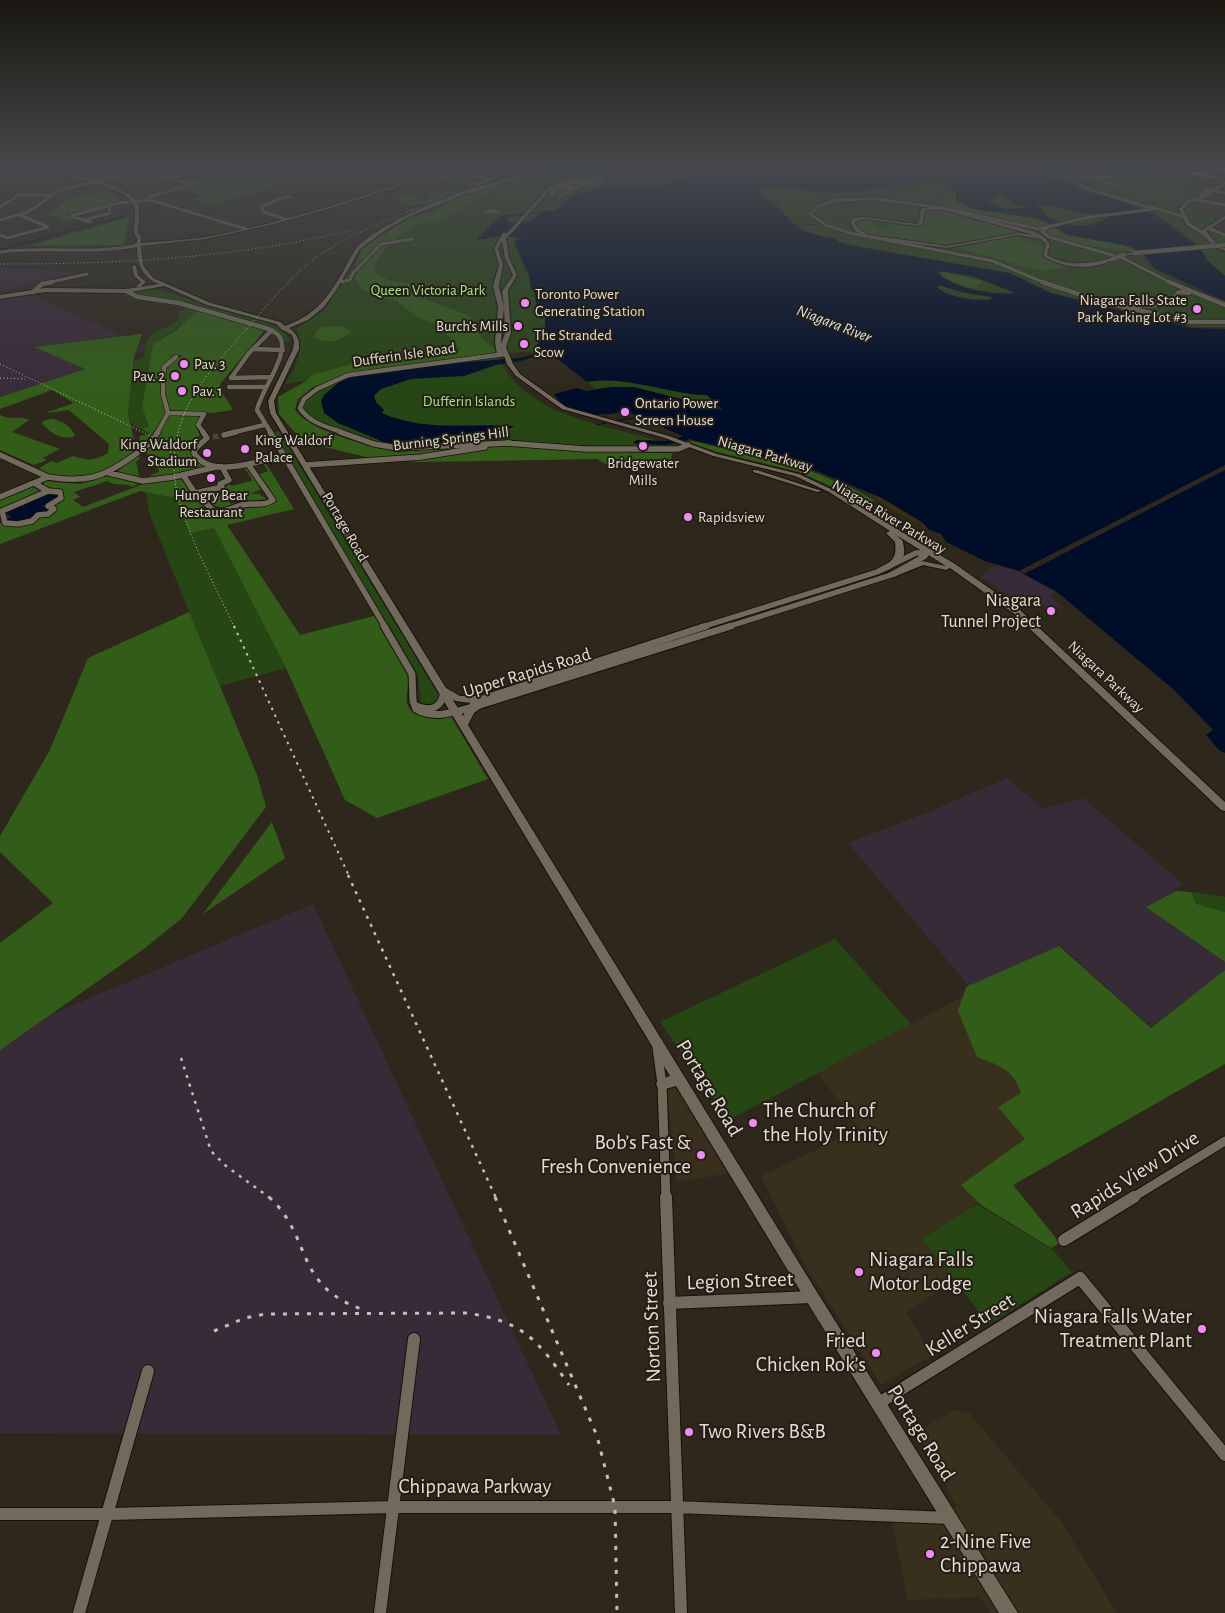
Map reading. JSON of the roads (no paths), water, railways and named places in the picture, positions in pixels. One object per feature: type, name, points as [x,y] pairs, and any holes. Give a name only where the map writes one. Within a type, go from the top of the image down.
[{"type":"main road","points":[[134,241],[144,274],[162,286]]},
{"type":"main road","points":[[135,246],[179,241]]},
{"type":"main road","points":[[135,246],[194,241]]},
{"type":"main road","points":[[134,266],[141,277],[197,302],[264,320],[284,328],[312,317],[327,301],[361,245],[367,241]]},
{"type":"main road","points":[[501,241],[496,248],[504,275]]},
{"type":"main road","points":[[504,241],[506,254],[515,274]]},
{"type":"main road","points":[[905,241],[938,246],[956,246],[980,241]]},
{"type":"main road","points":[[1045,241],[1048,244],[1045,255],[1057,262],[1084,265],[1135,253],[1225,245]]},
{"type":"main road","points":[[1212,241],[1225,250]]},
{"type":"main road","points":[[140,256],[146,249],[165,244]]},
{"type":"main road","points":[[112,291],[128,290],[144,282],[134,271],[135,246]]},
{"type":"main road","points":[[505,359],[498,342],[500,307],[496,286],[504,275],[515,274]]},
{"type":"main road","points":[[505,359],[504,344],[508,333],[505,291],[515,274]]},
{"type":"main road","points":[[0,297],[33,292],[126,291],[162,286]]},
{"type":"main road","points":[[292,360],[300,345],[294,330],[296,327],[317,316],[324,309],[327,301]]},
{"type":"main road","name":"Portage Road","points":[[279,383],[292,360],[297,342],[294,334],[284,328]]},
{"type":"main road","name":"Portage Road","points":[[284,328],[290,335],[293,345],[271,401],[271,408],[812,1297],[1009,1613]]},
{"type":"main road","name":"Niagara Parkway","points":[[505,359],[522,382],[569,414],[666,438],[683,445],[797,475],[812,481],[996,596],[1020,616],[1225,808]]},
{"type":"main road","name":"Niagara River Parkway","points":[[683,445],[819,491],[846,504],[925,552],[1020,616]]},
{"type":"main road","points":[[880,571],[895,562],[901,550],[898,541],[881,526]]},
{"type":"main road","points":[[890,575],[922,563],[932,563],[951,570]]},
{"type":"main road","points":[[444,690],[458,699],[480,702]]},
{"type":"main road","points":[[464,724],[470,711],[480,702]]},
{"type":"main road","points":[[662,1084],[680,1079]]},
{"type":"street","points":[[339,282],[350,280],[353,273],[381,244],[398,241]]},
{"type":"street","points":[[898,241],[993,261],[1054,286],[1103,302],[1190,322],[1225,321]]},
{"type":"street","points":[[1069,241],[1083,244],[1123,258],[1175,285],[1225,306]]},
{"type":"street","points":[[0,252],[36,248],[109,249],[135,246]]},
{"type":"street","points":[[938,246],[999,260],[1066,288],[1107,302],[1195,321],[1225,321]]},
{"type":"street","points":[[956,246],[956,249],[961,251]]},
{"type":"street","points":[[33,292],[42,284],[86,274]]},
{"type":"street","points":[[126,291],[138,297],[178,303],[272,330],[279,334],[284,342],[283,350],[253,349]]},
{"type":"street","points":[[1107,302],[1156,305],[1170,301],[1176,298],[1178,293],[1183,292],[1225,306]]},
{"type":"street","points":[[267,385],[232,378],[253,349],[272,330]]},
{"type":"street","name":"Portage Road","points":[[283,350],[267,385],[256,403],[257,410],[264,425],[290,465],[414,676],[413,703]]},
{"type":"street","points":[[0,455],[48,477],[67,481],[89,481],[109,473],[150,444],[155,438],[168,413],[163,394],[164,367],[176,357]]},
{"type":"street","name":"Dufferin Isle Road","points":[[505,359],[348,375],[317,389],[304,399],[300,408],[303,414],[324,426],[387,447],[408,448],[489,442],[510,443]]},
{"type":"street","points":[[236,382],[267,385]]},
{"type":"street","points":[[229,387],[267,385]]},
{"type":"street","points":[[234,392],[267,385]]},
{"type":"street","points":[[168,413],[204,414],[199,420],[198,425],[199,430],[206,434],[206,439]]},
{"type":"street","points":[[224,435],[264,425]]},
{"type":"street","points":[[195,493],[222,487],[220,484],[229,480],[219,466],[206,464],[195,457],[195,449],[206,439],[213,437]]},
{"type":"street","name":"Burning Springs Hill","points":[[306,465],[421,457],[510,443],[604,449],[675,449],[683,445]]},
{"type":"street","points":[[109,473],[143,481],[183,475],[219,466],[262,461]]},
{"type":"street","points":[[183,475],[195,493],[216,512],[229,512],[235,506],[251,502],[259,505],[270,503],[273,500],[248,464]]},
{"type":"street","points":[[0,497],[48,477]]},
{"type":"street","points":[[34,483],[48,491],[60,492],[61,498],[48,506],[54,509],[48,514],[38,515],[32,521],[18,524],[5,523],[2,519],[2,511],[8,506],[20,504],[27,498],[48,491]]},
{"type":"street","name":"Upper Rapids Road","points":[[455,710],[880,571],[917,553],[925,552]]},
{"type":"street","name":"Upper Rapids Road","points":[[480,702],[890,575],[925,552]]},
{"type":"street","points":[[413,703],[422,708],[433,709],[442,704],[444,690]]},
{"type":"street","points":[[413,703],[417,710],[424,714],[434,715],[455,710]]},
{"type":"street","name":"Norton Street","points":[[656,1040],[662,1084],[681,1613]]},
{"type":"street","name":"Rapids View Drive","points":[[1064,1240],[1225,1141]]},
{"type":"street","name":"Keller Street","points":[[879,1403],[1080,1278],[1225,1455]]},
{"type":"street","name":"Legion Street","points":[[670,1303],[812,1297]]},
{"type":"street","points":[[380,1613],[414,1340]]},
{"type":"street","points":[[79,1613],[109,1514],[148,1372]]},
{"type":"street","name":"Chippawa Parkway","points":[[0,1514],[109,1514],[394,1507],[676,1507],[951,1518]]},
{"type":"water","name":"Niagara River","points":[[514,241],[837,241],[859,247],[1010,273],[1051,293],[1192,328],[1225,329],[1225,753],[1219,750],[1206,735],[1213,730],[1174,690],[1057,592],[1016,570],[985,561],[946,542],[941,534],[929,530],[922,522],[880,497],[779,458],[772,459],[689,439],[626,411],[593,415],[571,410],[562,404],[554,394],[578,388],[586,391],[612,387],[634,387],[723,410],[707,395],[677,392],[617,381],[587,382],[549,352],[521,361],[496,365],[464,376],[411,379],[381,389],[374,396],[376,402],[384,410],[382,413],[398,419],[430,425],[514,426],[506,431],[511,437],[454,443],[396,445],[381,441],[338,423],[324,413],[321,401],[324,395],[339,382],[358,375],[441,364],[519,358],[536,354],[534,347],[544,334],[545,317],[538,317],[534,290],[531,290],[530,277]],"holes":[[[941,271],[975,277],[1015,293],[1007,294],[974,290],[953,283],[938,273]],[[939,285],[961,292],[991,297],[991,299],[962,298],[947,294],[937,287]]]},
{"type":"water","points":[[1103,241],[1191,241],[1201,249],[1207,260],[1225,276],[1225,301],[1154,268],[1145,255],[1129,246]]},
{"type":"water","points":[[58,493],[58,498],[41,506],[50,510],[46,513],[35,514],[23,521],[16,522],[5,519],[11,517],[6,513],[9,508],[21,506],[25,508],[23,505],[45,494]]},
{"type":"waterway","points":[[0,250],[32,241]]},
{"type":"waterway","points":[[614,421],[640,417]]},
{"type":"waterway","points":[[597,425],[609,422]]},
{"type":"waterway","points":[[637,442],[666,443],[685,438]]},
{"type":"tunnel","points":[[213,437],[224,435]]},
{"type":"railway","points":[[0,264],[135,261],[224,253],[300,241]]},
{"type":"railway","points":[[234,627],[191,535],[178,497],[174,471],[177,435],[191,399],[212,369],[271,301],[300,271],[321,254],[343,241]]},
{"type":"railway","points":[[0,364],[147,434],[169,448],[173,459]]},
{"type":"railway","points":[[0,378],[25,379]]},
{"type":"railway","points":[[234,626],[349,876]]},
{"type":"railway","points":[[348,875],[496,1198]]},
{"type":"railway","points":[[181,1058],[211,1151],[226,1166],[270,1198]]},
{"type":"railway","points":[[495,1197],[597,1436],[615,1507],[617,1613]]},
{"type":"railway","points":[[270,1198],[283,1213],[293,1229],[315,1275],[326,1289],[343,1301],[367,1311]]},
{"type":"railway","points":[[214,1331],[245,1318],[265,1314],[466,1313],[502,1321],[527,1335],[547,1355],[569,1385]]},
{"type":"place","name":"Toronto Power Generating Station","points":[[525,303]]},
{"type":"place","name":"Niagara Falls State Park Parking Lot #3","points":[[1197,309]]},
{"type":"place","name":"Burch’s Mills","points":[[518,326]]},
{"type":"place","name":"The Stranded Scow","points":[[524,344]]},
{"type":"place","name":"Pav. 3","points":[[184,364]]},
{"type":"place","name":"Pav. 2","points":[[175,376]]},
{"type":"place","name":"Pav. 1","points":[[182,391]]},
{"type":"place","name":"Ontario Power Screen House","points":[[625,412]]},
{"type":"place","name":"Bridgewater Mills","points":[[643,446]]},
{"type":"place","name":"King Waldorf Palace","points":[[245,449]]},
{"type":"place","name":"King Waldorf Stadium","points":[[207,453]]},
{"type":"place","name":"Hungry Bear Restaurant","points":[[211,478]]},
{"type":"place","name":"Rapidsview","points":[[688,517]]},
{"type":"place","name":"Niagara Tunnel Project","points":[[1051,611]]},
{"type":"place","name":"The Church of the Holy Trinity","points":[[753,1123]]},
{"type":"place","name":"Bob’s Fast & Fresh Convenience","points":[[701,1155]]},
{"type":"place","name":"Niagara Falls Motor Lodge","points":[[859,1272]]},
{"type":"place","name":"Niagara Falls Water Treatment Plant","points":[[1202,1329]]},
{"type":"place","name":"Fried Chicken Rok’s","points":[[876,1353]]},
{"type":"place","name":"Two Rivers B&B","points":[[689,1432]]},
{"type":"place","name":"2-Nine Five Chippawa","points":[[930,1554]]},
{"type":"park label","name":"Queen Victoria Park","points":[[428,290]]},
{"type":"park label","name":"Dufferin Islands","points":[[469,401]]}]
